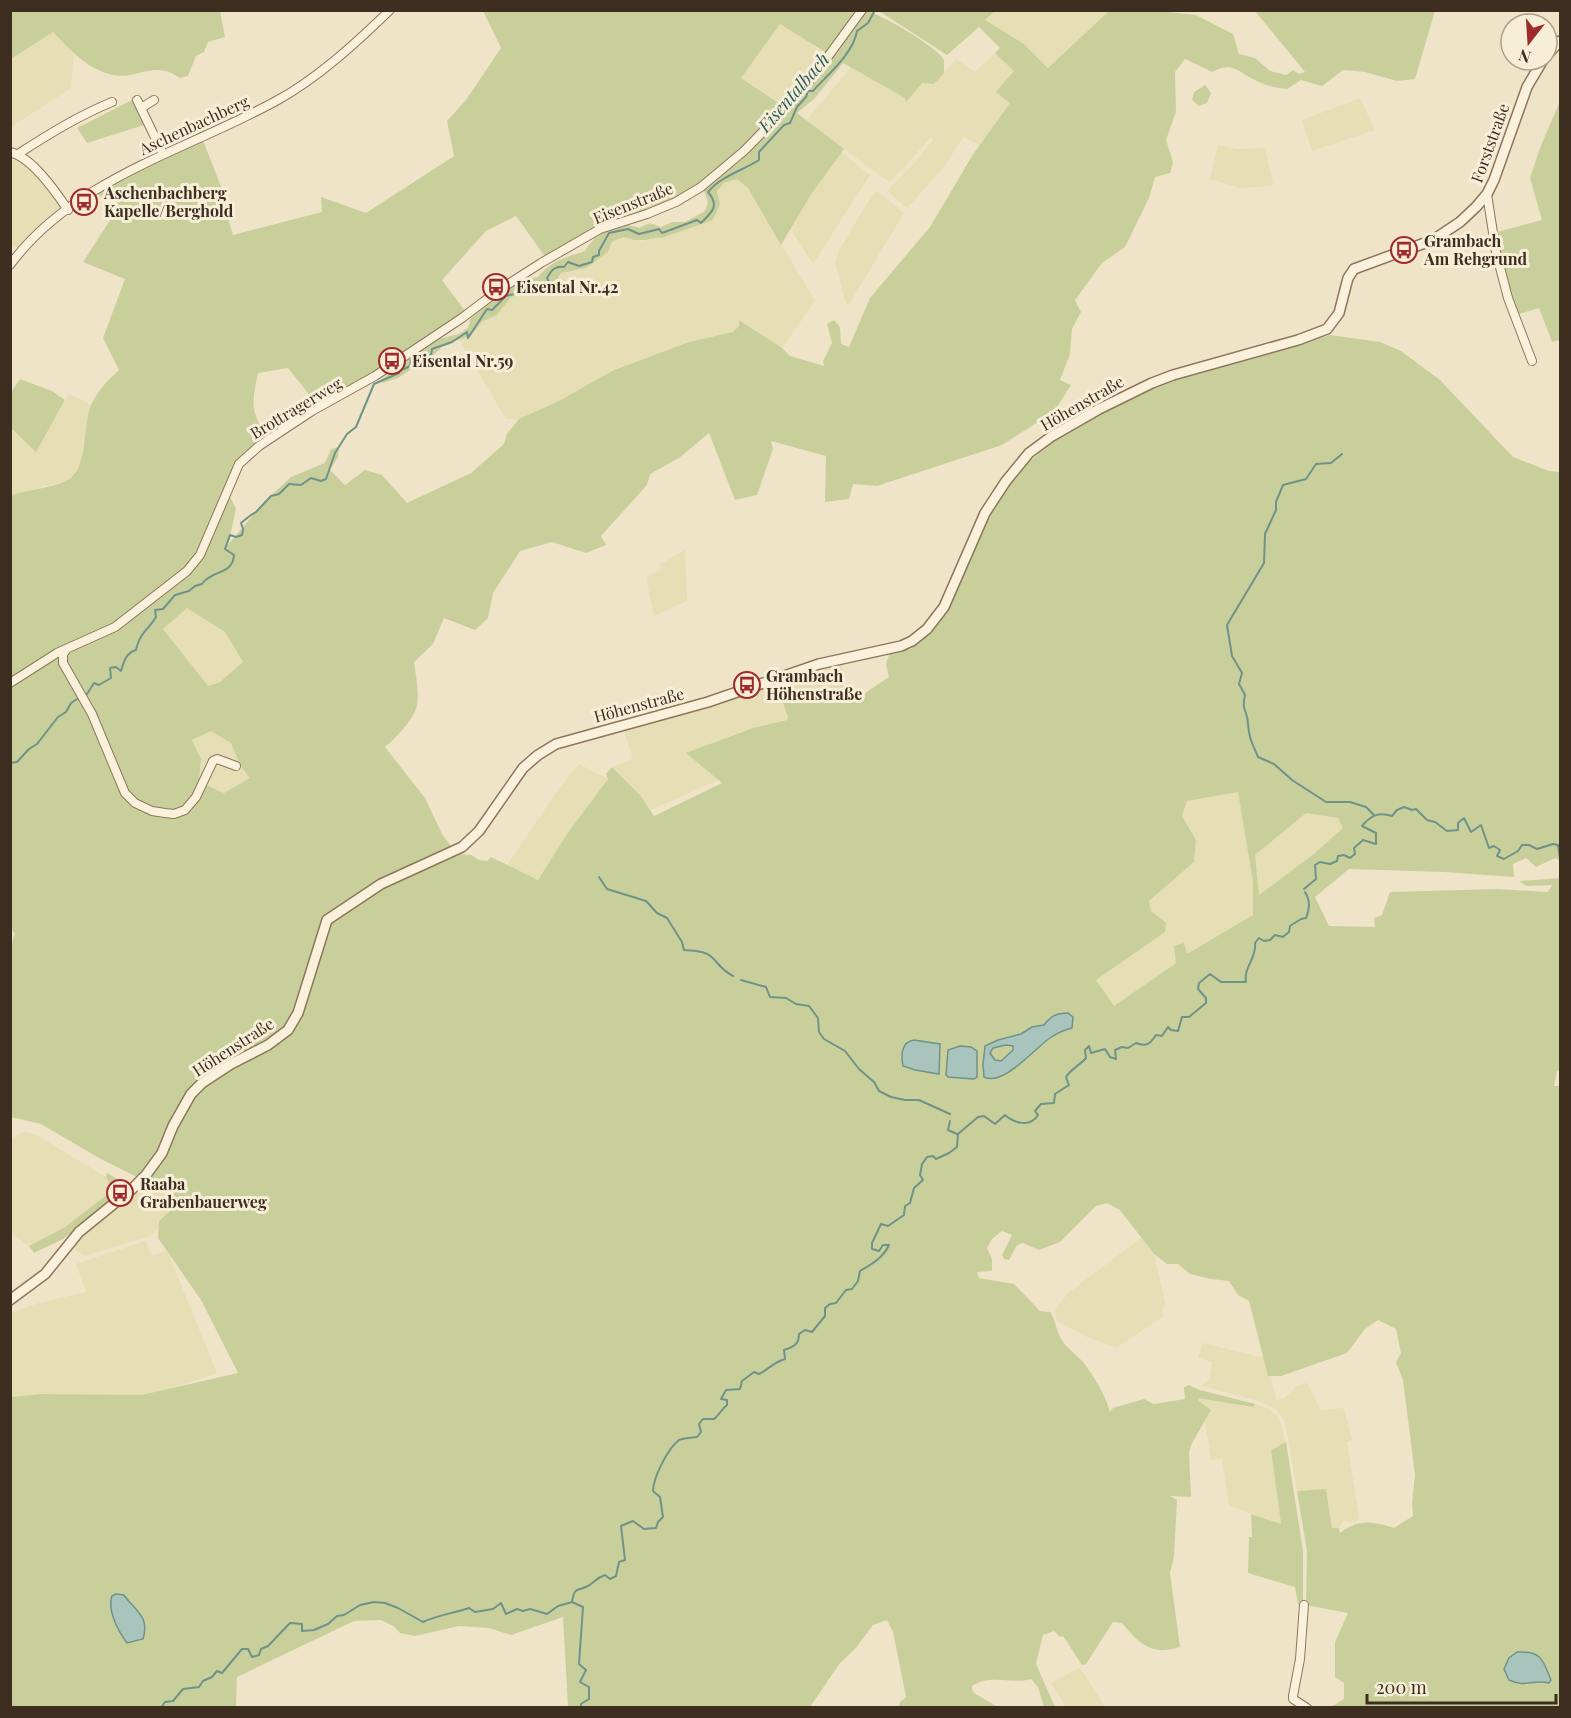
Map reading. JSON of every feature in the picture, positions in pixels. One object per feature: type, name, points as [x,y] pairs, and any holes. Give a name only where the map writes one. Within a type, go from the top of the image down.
[{"type":"street","name":"Aschenbachberg","points":[[10,264],[30,240],[93,192],[163,154],[286,96],[320,71],[390,10]]},
{"type":"street","name":"Eisenstraße","points":[[375,376],[541,263],[600,230],[676,202],[701,187],[744,151],[785,109],[816,73],[862,10]]},
{"type":"street","name":"Forststraße","points":[[1354,269],[1433,240],[1460,222],[1487,194],[1527,87],[1535,72]]},
{"type":"street","points":[[154,100],[139,104],[163,154]]},
{"type":"street","points":[[68,210],[48,183],[14,153],[112,102]]},
{"type":"street","points":[[1487,194],[1496,252],[1508,298],[1532,361]]},
{"type":"street","name":"Höhenstraße","points":[[10,1300],[45,1274],[80,1232],[128,1193],[146,1175],[162,1153],[173,1126],[191,1094],[202,1083],[231,1064],[268,1045],[288,1030],[298,1013],[327,920],[381,884],[462,847],[479,831],[516,776],[538,755],[567,740],[708,702],[812,666],[901,646],[912,641],[927,629],[944,607],[985,513],[1006,481],[1029,453],[1052,435],[1152,382],[1298,340],[1328,329],[1339,313],[1348,278],[1354,269]]},
{"type":"street","name":"Brottragerweg","points":[[10,682],[67,649],[115,627],[195,563],[208,538],[234,472],[245,457],[286,427],[375,376]]},
{"type":"street","points":[[67,649],[63,654],[63,663],[92,714],[124,793],[135,803],[152,811],[181,813],[196,798],[213,761],[218,759],[237,766]]},
{"type":"street","points":[[1304,1605],[1300,1659],[1293,1700],[1308,1707]]},
{"type":"shaded area","points":[[1107,10],[1108,12],[1048,68],[1024,44],[985,20],[995,11]]},
{"type":"shaded area","points":[[780,23],[824,53],[784,104],[741,78]]},
{"type":"shaded area","points":[[53,32],[74,53],[71,88],[11,127],[11,59]]},
{"type":"shaded area","points":[[995,53],[1014,71],[1010,103],[980,145],[963,137],[944,167],[907,208],[887,191],[921,156],[933,139],[931,137],[889,182],[806,121],[851,67],[905,98],[922,83],[934,84],[956,59],[975,72]]},
{"type":"shaded area","points":[[1360,98],[1375,130],[1312,151],[1302,120]]},
{"type":"shaded area","points":[[1218,145],[1237,149],[1265,148],[1273,183],[1271,186],[1240,188],[1210,179]]},
{"type":"shaded area","points":[[841,152],[870,175],[813,264],[791,230],[812,193]]},
{"type":"shaded area","points":[[10,153],[17,156],[53,191],[62,207],[20,248],[11,245]]},
{"type":"shaded area","points":[[737,179],[748,188],[815,301],[782,348],[740,320],[739,326],[733,332],[689,342],[519,419],[506,419],[459,339],[470,336],[483,321],[497,315],[511,297],[546,291],[554,285],[561,273],[586,268],[608,252],[612,242],[621,237],[643,241],[654,236],[662,238],[712,220],[720,204],[717,191],[724,183]]},
{"type":"shaded area","points":[[877,191],[904,213],[848,306],[835,262],[839,250],[872,195]]},
{"type":"shaded area","points":[[69,394],[91,405],[80,462],[74,474],[66,481],[11,495],[10,428],[36,451]]},
{"type":"shaded area","points":[[685,550],[687,601],[654,616],[646,577],[661,570],[659,565]]},
{"type":"shaded area","points":[[188,607],[225,632],[243,662],[220,682],[207,686],[163,629]]},
{"type":"shaded area","points":[[841,661],[848,695],[805,696],[783,703],[788,720],[738,733],[687,754],[719,780],[651,810],[641,796],[612,767],[633,759],[623,727]]},
{"type":"shaded area","points":[[211,731],[231,743],[240,765],[250,778],[224,793],[199,782],[201,759],[192,740]]},
{"type":"shaded area","points":[[579,764],[608,779],[567,834],[538,880],[507,865],[560,787]]},
{"type":"shaded area","points":[[1238,792],[1253,882],[1254,915],[1187,955],[1114,1006],[1095,980],[1165,932],[1166,923],[1151,911],[1149,901],[1194,862],[1196,840],[1182,816],[1187,801]]},
{"type":"shaded area","points":[[1306,812],[1338,818],[1344,828],[1259,895],[1255,855]]},
{"type":"shaded area","points":[[24,1132],[35,1134],[106,1177],[113,1190],[65,1227],[29,1246],[11,1233],[10,1139]]},
{"type":"shaded area","points":[[147,1182],[183,1200],[159,1221],[159,1227],[150,1236],[85,1256],[80,1254],[72,1245],[108,1210]]},
{"type":"shaded area","points":[[1141,1238],[1154,1254],[1166,1306],[1161,1309],[1164,1316],[1116,1348],[1087,1337],[1056,1319],[1055,1310],[1068,1293]]},
{"type":"shaded area","points":[[146,1241],[152,1256],[167,1250],[217,1373],[150,1395],[41,1394],[11,1397],[10,1313],[39,1303],[86,1292],[76,1264]]},
{"type":"shaded area","points":[[1203,1343],[1264,1358],[1276,1400],[1283,1399],[1298,1385],[1307,1383],[1321,1410],[1344,1408],[1352,1440],[1347,1442],[1359,1517],[1356,1522],[1343,1521],[1339,1528],[1332,1529],[1326,1489],[1297,1491],[1285,1422],[1276,1409],[1256,1400],[1201,1386],[1209,1379],[1212,1362],[1198,1358]]},
{"type":"shaded area","points":[[1198,1397],[1253,1407],[1255,1404],[1269,1409],[1279,1418],[1286,1442],[1271,1450],[1281,1524],[1229,1506],[1222,1459],[1211,1460],[1205,1420],[1210,1410],[1198,1401]]},
{"type":"shaded area","points":[[1079,1668],[1105,1707],[1066,1707],[1051,1683]]},
{"type":"green space","points":[[11,10],[220,11],[225,37],[208,42],[204,52],[196,56],[188,76],[180,78],[162,70],[122,76],[113,75],[87,64],[53,32],[11,59]]},
{"type":"green space","points":[[483,11],[859,11],[828,54],[780,24],[741,78],[784,104],[743,149],[699,186],[674,201],[607,225],[546,258],[516,216],[486,231],[442,280],[465,311],[377,374],[330,397],[312,398],[288,368],[258,373],[254,406],[257,419],[266,436],[241,458],[226,488],[236,509],[228,545],[263,503],[291,477],[325,463],[331,449],[339,447],[338,457],[330,470],[345,485],[365,470],[382,475],[407,503],[471,473],[504,444],[507,434],[519,419],[561,400],[612,371],[689,342],[733,332],[739,326],[739,320],[782,348],[790,356],[824,366],[823,361],[832,343],[827,324],[834,320],[840,327],[841,344],[849,347],[870,298],[930,227],[972,156],[1010,103],[996,92],[1014,71],[995,53],[1000,48],[979,27],[947,55],[879,11],[995,11],[985,20],[1024,44],[1048,68],[1109,11],[1159,11],[1196,15],[1233,34],[1239,54],[1255,58],[1270,71],[1286,75],[1293,70],[1299,74],[1305,72],[1255,11],[1435,11],[1415,79],[1397,81],[1365,72],[1343,70],[1322,86],[1301,80],[1287,89],[1263,83],[1235,68],[1225,67],[1212,72],[1185,59],[1175,72],[1176,112],[1166,140],[1173,162],[1170,173],[1155,177],[1149,198],[1125,247],[1102,263],[1075,300],[1081,312],[1072,329],[1070,354],[1060,380],[1071,385],[1054,412],[1002,445],[877,486],[853,484],[849,499],[825,502],[826,456],[771,441],[773,449],[757,495],[735,500],[709,433],[679,458],[650,474],[647,485],[601,536],[606,545],[586,553],[552,542],[520,551],[493,593],[488,618],[475,630],[444,618],[433,644],[414,662],[418,694],[413,716],[385,747],[425,798],[442,834],[457,854],[471,855],[479,860],[487,861],[491,857],[538,880],[567,834],[608,779],[606,774],[612,767],[641,796],[654,816],[722,783],[686,753],[753,728],[787,720],[783,703],[785,699],[822,695],[859,697],[889,677],[886,664],[890,652],[911,649],[935,627],[950,605],[977,538],[999,499],[1028,463],[1056,439],[1109,409],[1165,383],[1330,335],[1380,342],[1401,351],[1440,380],[1513,457],[1549,471],[1560,472],[1560,861],[1555,858],[1536,867],[1526,858],[1513,864],[1514,877],[1349,869],[1315,897],[1329,926],[1375,927],[1374,918],[1382,915],[1390,892],[1497,889],[1548,892],[1552,885],[1527,886],[1519,881],[1560,878],[1560,1070],[1557,1071],[1554,1086],[1560,1086],[1560,1707],[1331,1707],[1344,1699],[1344,1683],[1335,1677],[1335,1642],[1348,1613],[1306,1605],[1307,1551],[1297,1491],[1326,1489],[1332,1528],[1339,1528],[1340,1533],[1359,1523],[1379,1524],[1394,1528],[1413,1516],[1415,1475],[1403,1380],[1396,1362],[1401,1353],[1396,1329],[1378,1320],[1365,1329],[1347,1353],[1281,1376],[1268,1376],[1249,1301],[1238,1295],[1229,1281],[1190,1274],[1178,1264],[1167,1264],[1154,1254],[1120,1210],[1107,1203],[1096,1206],[1060,1242],[1039,1250],[1023,1243],[1017,1245],[1009,1260],[1004,1259],[1002,1255],[1012,1235],[1002,1231],[992,1239],[987,1248],[992,1259],[992,1271],[977,1272],[979,1278],[1014,1284],[1040,1311],[1050,1312],[1061,1338],[1091,1373],[1110,1412],[1113,1408],[1144,1399],[1154,1404],[1185,1399],[1184,1387],[1189,1385],[1255,1404],[1253,1407],[1198,1398],[1211,1410],[1191,1445],[1189,1453],[1191,1497],[1170,1496],[1177,1500],[1174,1557],[1170,1573],[1180,1647],[1154,1649],[1140,1642],[1122,1623],[1113,1622],[1086,1664],[1082,1665],[1063,1636],[1060,1637],[1054,1631],[1043,1635],[1036,1664],[1055,1707],[1044,1707],[1038,1687],[1031,1679],[986,1680],[972,1686],[974,1693],[998,1707],[899,1707],[900,1702],[906,1697],[893,1632],[887,1620],[873,1625],[855,1649],[840,1663],[810,1707],[568,1707],[563,1617],[511,1635],[489,1628],[459,1626],[415,1636],[400,1633],[393,1626],[381,1620],[354,1621],[237,1677],[236,1707],[11,1707],[11,1397],[41,1394],[142,1395],[238,1373],[201,1300],[158,1238],[159,1221],[182,1200],[99,1158],[41,1124],[11,1117],[10,948],[15,934],[11,929],[11,495],[60,483],[73,475],[82,457],[92,403],[104,385],[119,370],[103,338],[125,279],[83,262],[114,214],[119,213],[98,194],[99,190],[201,140],[229,207],[225,208],[233,235],[322,212],[321,197],[366,213],[454,156],[447,121],[466,100],[501,48]],"holes":[[[187,608],[225,632],[243,662],[220,682],[208,686],[163,629]],[[211,731],[231,743],[240,765],[250,778],[224,793],[199,782],[201,759],[192,740]],[[1238,792],[1253,882],[1253,915],[1187,954],[1184,943],[1174,946],[1176,963],[1114,1006],[1096,980],[1165,932],[1166,923],[1151,911],[1149,901],[1194,862],[1196,840],[1182,816],[1187,801]],[[1306,813],[1338,818],[1343,828],[1315,853],[1259,895],[1255,855]],[[909,1041],[927,1041],[940,1059],[939,1073],[903,1066],[902,1054]],[[1542,1659],[1549,1682],[1541,1681],[1526,1685]]]},
{"type":"green space","points":[[867,11],[896,25],[931,47],[944,60],[944,73],[934,84],[922,83],[906,102],[905,98],[843,63],[815,98],[797,113],[844,149],[812,193],[781,245],[748,188],[737,179],[724,183],[717,191],[720,204],[713,220],[662,238],[617,239],[612,242],[608,252],[586,268],[561,273],[554,285],[546,291],[511,297],[497,315],[483,321],[470,336],[445,344],[398,378],[383,383],[382,379],[438,339],[459,334],[468,328],[471,318],[508,288],[522,279],[538,277],[553,263],[585,251],[595,238],[608,229],[622,225],[639,228],[650,223],[661,227],[672,222],[685,222],[705,211],[708,202],[704,191],[706,188],[720,174],[740,161]]},
{"type":"green space","points":[[1205,85],[1211,93],[1207,103],[1199,106],[1192,100],[1194,92]]},
{"type":"green space","points":[[134,99],[144,125],[87,143],[77,128]]},
{"type":"green space","points":[[1560,101],[1560,340],[1552,342],[1539,308],[1516,315],[1506,284],[1497,232],[1542,220],[1530,178]]},
{"type":"green space","points":[[20,379],[52,391],[65,400],[36,452],[11,428],[11,392]]},
{"type":"green space","points":[[107,1173],[125,1184],[127,1189],[63,1239],[34,1253],[29,1246],[65,1227],[113,1190],[106,1177]]},
{"type":"green space","points":[[1286,1442],[1303,1551],[1303,1603],[1298,1604],[1295,1587],[1248,1573],[1249,1537],[1252,1537],[1251,1514],[1281,1524],[1271,1450]]},
{"type":"water","points":[[1068,1013],[1073,1017],[1072,1028],[1050,1038],[1009,1072],[992,1079],[984,1077],[985,1046],[1021,1034],[1032,1027],[1044,1025],[1057,1014]],"holes":[[[1013,1046],[1013,1050],[1001,1061],[995,1060],[990,1053],[993,1048]]]},
{"type":"water","points":[[914,1040],[940,1044],[939,1074],[903,1066],[904,1046]]},
{"type":"water","points":[[960,1046],[971,1047],[977,1051],[977,1077],[974,1079],[946,1075],[948,1050]]},
{"type":"water","points":[[124,1595],[143,1619],[145,1631],[143,1639],[127,1643],[120,1633],[111,1608],[112,1596]]},
{"type":"water","points":[[1517,1652],[1537,1655],[1546,1667],[1551,1680],[1549,1683],[1520,1683],[1509,1680],[1504,1669],[1509,1658]]},
{"type":"waterway","name":"Eisentalbach","points":[[87,694],[94,683],[99,685],[111,678],[110,668],[116,667],[121,671],[126,658],[136,650],[142,636],[156,617],[155,610],[163,609],[175,595],[189,591],[230,566],[234,555],[225,549],[230,535],[236,537],[242,535],[241,523],[256,512],[271,496],[279,494],[289,484],[301,485],[311,478],[321,481],[326,479],[335,453],[347,434],[356,427],[374,384],[399,373],[400,367],[404,369],[410,366],[411,360],[419,360],[423,353],[431,356],[432,349],[452,342],[467,332],[468,338],[487,309],[492,310],[506,296],[518,293],[524,283],[546,288],[551,286],[547,278],[554,269],[564,267],[568,262],[579,266],[592,262],[593,257],[599,255],[609,233],[628,229],[639,234],[659,229],[662,233],[697,220],[701,223],[714,205],[708,192],[725,178],[759,160],[759,152],[784,125],[790,123],[808,91],[813,91],[839,63],[851,48],[857,31],[868,23],[875,10]]},
{"type":"waterway","points":[[1342,454],[1331,463],[1316,464],[1306,479],[1283,485],[1276,502],[1276,510],[1265,534],[1264,563],[1227,625],[1232,656],[1242,673],[1239,684],[1245,695],[1244,705],[1249,733],[1258,757],[1274,764],[1292,780],[1326,802],[1350,802],[1366,807],[1374,815]]},
{"type":"waterway","name":"Eisentalbach","points":[[10,763],[17,762],[37,744],[58,717],[66,712],[71,703],[77,699]]},
{"type":"waterway","points":[[1304,889],[1316,879],[1315,865],[1320,862],[1330,864],[1337,861],[1338,856],[1344,855],[1350,858],[1355,854],[1354,848],[1363,840],[1376,844],[1376,833],[1362,826],[1369,819],[1383,814],[1392,816],[1404,807],[1416,809],[1427,820],[1435,822],[1447,831],[1458,830],[1458,823],[1464,818],[1471,832],[1481,825],[1489,848],[1494,846],[1500,850],[1497,856],[1504,859],[1518,851],[1522,845],[1529,845],[1537,849],[1553,844],[1558,845],[1560,858]]},
{"type":"waterway","points":[[599,877],[607,889],[646,901],[657,913],[667,918],[682,942],[684,950],[709,955],[733,976]]},
{"type":"waterway","points":[[161,1708],[165,1702],[173,1701],[183,1689],[199,1687],[203,1681],[212,1677],[217,1671],[222,1673],[242,1649],[248,1649],[252,1657],[259,1655],[261,1649],[268,1646],[290,1623],[302,1624],[302,1631],[314,1630],[360,1605],[374,1602],[398,1608],[423,1622],[469,1608],[475,1612],[493,1609],[501,1603],[506,1614],[517,1609],[523,1611],[530,1609],[547,1614],[558,1606],[572,1602],[575,1591],[588,1586],[600,1577],[605,1575],[610,1579],[616,1576],[619,1562],[625,1560],[621,1526],[633,1521],[644,1529],[656,1528],[663,1517],[660,1497],[653,1491],[658,1471],[670,1450],[679,1440],[697,1437],[701,1432],[699,1424],[703,1419],[714,1419],[717,1416],[727,1405],[727,1400],[721,1399],[726,1390],[740,1389],[742,1381],[754,1372],[759,1374],[785,1359],[784,1350],[795,1345],[799,1334],[805,1330],[812,1332],[825,1316],[825,1308],[836,1303],[846,1290],[852,1289],[858,1281],[860,1271],[884,1254],[889,1245],[883,1245],[879,1251],[872,1249],[872,1243],[881,1224],[888,1226],[904,1215],[905,1206],[910,1203],[914,1188],[923,1180],[920,1175],[922,1164],[927,1157],[933,1156],[936,1159],[957,1147],[958,1134],[978,1117],[984,1116],[995,1124],[1005,1115],[1022,1123],[1031,1122],[1038,1115],[1035,1111],[1041,1104],[1054,1103],[1055,1094],[1069,1085],[1066,1077],[1086,1058],[1085,1050],[1089,1046],[1091,1053],[1105,1049],[1110,1057],[1116,1059],[1115,1050],[1122,1047],[1128,1048],[1136,1043],[1148,1044],[1156,1035],[1162,1036],[1168,1027],[1178,1031],[1182,1017],[1189,1017],[1206,1003],[1206,998],[1198,989],[1199,983],[1210,974],[1221,982],[1246,982],[1246,972],[1254,953],[1255,943],[1259,938],[1264,941],[1270,940],[1275,935],[1283,937],[1289,932],[1290,926],[1306,918],[1309,905],[1305,892]]},
{"type":"waterway","points":[[741,980],[766,987],[770,997],[786,998],[796,1004],[809,1006],[818,1018],[819,1032],[824,1039],[845,1051],[859,1069],[874,1082],[879,1091],[891,1097],[919,1100],[950,1114]]},
{"type":"waterway","points":[[950,1121],[948,1130],[957,1134]]},
{"type":"waterway","points":[[572,1602],[583,1607],[579,1664],[586,1670],[580,1682],[589,1687],[589,1699],[581,1704],[581,1708]]},
{"type":"place","name":"Aschenbachberg Kapelle/Berghold","points":[[84,202]]},
{"type":"place","name":"Grambach Am Rehgrund","points":[[1404,250]]},
{"type":"place","name":"Eisental Nr.42","points":[[496,287]]},
{"type":"place","name":"Eisental Nr.59","points":[[392,361]]},
{"type":"place","name":"Grambach Höhenstraße","points":[[747,685]]},
{"type":"place","name":"Raaba Grabenbauerweg","points":[[120,1193]]}]
